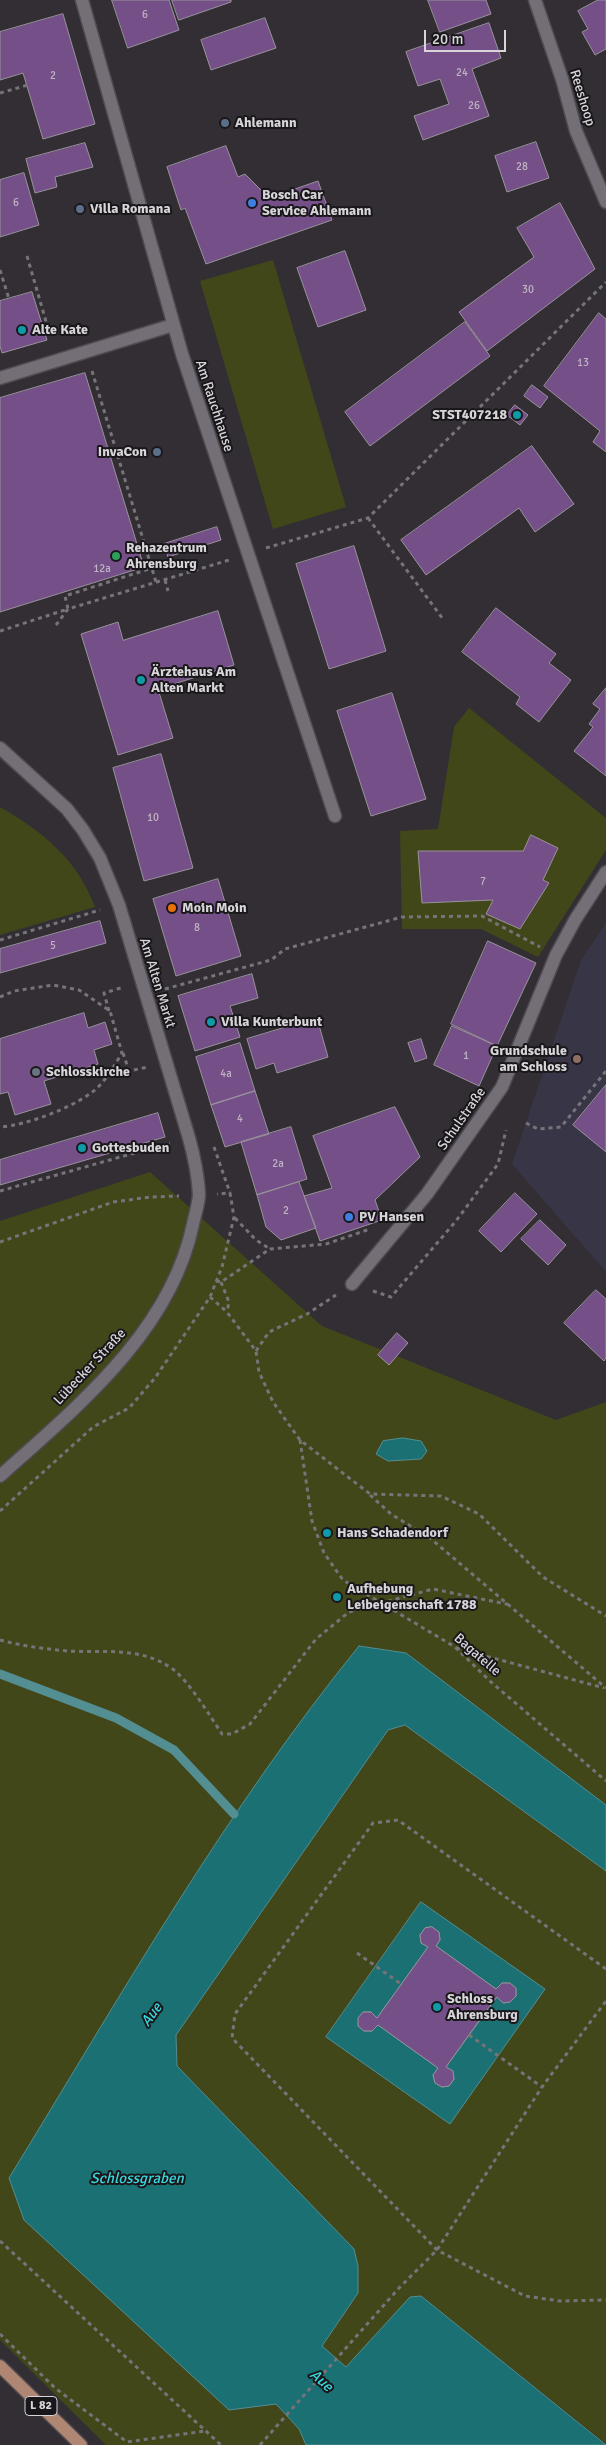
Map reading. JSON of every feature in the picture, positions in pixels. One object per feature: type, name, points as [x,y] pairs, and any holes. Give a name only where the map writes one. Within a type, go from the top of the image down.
[{"type":"main road","name":"L 82","points":[[0,2366],[81,2445]]},
{"type":"street","name":"Am Rauchhause","points":[[82,0],[173,325],[246,554],[335,816]]},
{"type":"street","name":"Reeshoop","points":[[535,0],[562,79],[576,131],[606,202]]},
{"type":"street","points":[[0,378],[173,325]]},
{"type":"street","name":"Am Alten Markt","points":[[0,748],[67,809],[83,830],[100,858],[119,905],[196,1163],[199,1196],[183,1263]]},
{"type":"street","name":"Schulstraße","points":[[352,1284],[427,1194],[502,1087],[556,954],[606,872]]},
{"type":"street","name":"Lübecker Straße","points":[[0,1476],[86,1397],[124,1356],[169,1292],[183,1263]]},
{"type":"path","points":[[0,93],[28,85]]},
{"type":"path","points":[[27,256],[47,324]]},
{"type":"path","points":[[0,270],[8,299]]},
{"type":"path","points":[[0,631],[368,518],[606,282]]},
{"type":"path","points":[[86,352],[156,582]]},
{"type":"path","points":[[368,518],[443,618]]},
{"type":"path","points":[[56,625],[68,609],[65,596],[152,568]]},
{"type":"path","points":[[165,580],[168,591]]},
{"type":"path","points":[[0,940],[119,905]]},
{"type":"path","points":[[166,989],[271,960],[285,950],[402,917],[482,916],[521,935],[543,949]]},
{"type":"path","points":[[0,997],[14,991],[53,985],[79,990],[110,1012]]},
{"type":"path","points":[[104,994],[129,1071]]},
{"type":"path","points":[[0,1127],[12,1126],[57,1111],[92,1092],[122,1053]]},
{"type":"path","points":[[526,1123],[538,1129],[561,1127],[606,1071]]},
{"type":"path","points":[[256,1351],[269,1332],[307,1314],[352,1284],[391,1297],[456,1221],[498,1164],[506,1130]]},
{"type":"path","points":[[0,1191],[189,1138]]},
{"type":"path","points":[[0,1242],[113,1202],[151,1197],[199,1196]]},
{"type":"path","points":[[234,1218],[256,1240],[270,1249]]},
{"type":"path","points":[[216,1281],[221,1282],[270,1249],[326,1244],[376,1227],[393,1235]]},
{"type":"path","points":[[221,1282],[229,1302],[227,1312]]},
{"type":"path","name":"Bagatelle","points":[[210,1297],[227,1312],[256,1351],[260,1372],[273,1402],[300,1440],[370,1494],[391,1514],[430,1538],[511,1605]]},
{"type":"path","name":"Bagatelle","points":[[300,1440],[312,1521],[324,1553],[343,1580],[455,1647],[491,1682],[606,1781]]},
{"type":"path","points":[[370,1494],[441,1496],[479,1514],[543,1577],[606,1616]]},
{"type":"path","points":[[0,1640],[18,1645],[67,1651],[131,1652],[155,1658],[175,1671],[205,1707],[222,1734],[232,1734],[250,1724],[316,1639],[349,1612],[433,1589],[511,1605],[606,1688]]},
{"type":"path","points":[[455,1647],[606,1688]]},
{"type":"path","points":[[606,1969],[398,1820],[373,1823],[235,2014],[232,2038],[437,2250],[525,2296],[560,2301],[606,2300]]},
{"type":"path","points":[[357,1953],[401,1984]]},
{"type":"path","points":[[260,2445],[400,2287],[437,2250],[542,2087],[606,2001]]},
{"type":"path","points":[[468,2035],[542,2087]]},
{"type":"path","points":[[0,2241],[221,2445]]},
{"type":"path","points":[[0,2334],[56,2388],[127,2442],[206,2431]]},
{"type":"shaded area","name":"Grundschule am Schloss","points":[[606,923],[606,1272],[512,1164],[581,960]]},
{"type":"green space","points":[[273,260],[346,507],[273,529],[200,281]]},
{"type":"green space","points":[[469,708],[606,818],[606,850],[538,957],[481,929],[402,929],[400,831],[438,829],[454,727]]},
{"type":"green space","points":[[0,807],[30,826],[57,848],[79,875],[95,907],[0,935]]},
{"type":"green space","points":[[150,1172],[322,1326],[556,1420],[606,1402],[606,1805],[406,1653],[359,1646],[310,1709],[219,1839],[9,2178],[276,2404],[299,2429],[306,2445],[106,2445],[0,2340],[0,1221]]},
{"type":"green space","points":[[405,1725],[606,1871],[606,2444],[421,2296],[388,2321],[346,2368],[322,2346],[358,2293],[354,2249],[177,2066],[176,2035],[388,1730]]},
{"type":"water","points":[[403,1438],[421,1441],[427,1451],[421,1459],[388,1461],[376,1454],[383,1441]]},
{"type":"water","name":"Schlossgraben","points":[[359,1646],[406,1653],[606,1805],[606,1871],[405,1725],[388,1730],[176,2035],[177,2066],[354,2249],[358,2266],[358,2293],[322,2346],[346,2367],[410,2297],[421,2296],[606,2445],[306,2445],[299,2429],[276,2404],[229,2410],[24,2220],[9,2178],[175,1906],[219,1839],[263,1773]]},
{"type":"water","points":[[421,1902],[545,1989],[450,2124],[326,2037]],"holes":[[[432,1927],[439,1932],[440,1940],[436,1946],[496,1989],[502,1983],[510,1983],[516,1989],[516,1996],[510,2002],[503,2003],[497,1997],[446,2067],[453,2072],[454,2079],[449,2086],[442,2087],[435,2083],[433,2075],[438,2068],[378,2025],[372,2031],[364,2031],[358,2026],[363,2012],[371,2012],[377,2018],[428,1947],[421,1943],[420,1935],[425,1928]]]},
{"type":"building","points":[[112,0],[169,0],[179,30],[128,48]]},
{"type":"building","points":[[172,0],[231,0],[231,2],[179,20]]},
{"type":"building","points":[[428,0],[486,0],[491,14],[440,32]]},
{"type":"building","points":[[598,0],[606,0],[606,49],[595,55],[582,32],[588,29],[578,11]]},
{"type":"building","points":[[63,14],[95,124],[43,139],[23,73],[0,80],[0,32]]},
{"type":"building","points":[[265,18],[276,48],[211,70],[201,40]]},
{"type":"building","points":[[489,23],[501,58],[472,69],[489,116],[423,140],[414,116],[449,104],[440,79],[418,86],[406,52]]},
{"type":"building","points":[[536,142],[549,178],[507,192],[495,156]]},
{"type":"building","points":[[85,143],[93,167],[55,177],[57,187],[35,193],[26,159]]},
{"type":"building","name":"Bosch Car Service Ahlemann","points":[[226,146],[238,177],[245,174],[269,198],[318,181],[332,220],[206,264],[185,208],[181,210],[167,167]]},
{"type":"building","points":[[24,173],[39,225],[0,237],[0,180]]},
{"type":"building","points":[[560,203],[595,269],[487,351],[459,312],[534,257],[517,228]]},
{"type":"building","points":[[345,251],[366,310],[318,327],[297,268]]},
{"type":"building","name":"Alte Kate","points":[[32,292],[47,340],[2,353],[0,346],[0,301]]},
{"type":"building","points":[[599,313],[606,319],[606,452],[593,442],[600,431],[544,386]]},
{"type":"building","points":[[465,322],[490,356],[370,446],[345,412]]},
{"type":"building","points":[[85,373],[144,567],[0,612],[0,398]]},
{"type":"building","points":[[532,385],[548,397],[540,408],[524,396]]},
{"type":"building","name":"STST407218","points":[[515,405],[528,415],[520,425],[507,415]]},
{"type":"building","points":[[532,446],[574,504],[535,532],[519,508],[426,575],[401,540]]},
{"type":"building","points":[[217,527],[221,540],[168,557],[164,544]]},
{"type":"building","points":[[354,546],[386,651],[329,669],[296,564]]},
{"type":"building","points":[[496,608],[556,654],[549,663],[571,680],[539,722],[516,704],[520,697],[462,652]]},
{"type":"building","name":"Ärztehaus Am Alten Markt","points":[[218,611],[234,665],[158,689],[173,738],[118,755],[81,634],[118,622],[123,640]]},
{"type":"building","points":[[606,688],[606,776],[574,751],[593,727],[589,724],[600,709],[593,704]]},
{"type":"building","points":[[392,693],[426,799],[371,816],[337,711]]},
{"type":"building","points":[[161,754],[193,868],[144,881],[113,768]]},
{"type":"building","points":[[531,835],[558,848],[543,880],[549,883],[520,929],[486,914],[493,900],[422,903],[418,851],[523,851]]},
{"type":"building","points":[[218,879],[241,956],[176,976],[153,899]]},
{"type":"building","points":[[100,921],[106,943],[0,973],[0,949]]},
{"type":"building","points":[[488,941],[536,963],[497,1046],[451,1024]]},
{"type":"building","name":"Villa Kunterbunt","points":[[252,974],[258,998],[230,1006],[240,1037],[195,1051],[178,996]]},
{"type":"building","name":"Schlosskirche","points":[[84,1013],[88,1028],[105,1022],[112,1044],[94,1050],[98,1064],[44,1081],[51,1104],[15,1115],[8,1092],[0,1094],[0,1039]]},
{"type":"building","points":[[317,1018],[328,1057],[277,1073],[274,1063],[256,1069],[247,1039]]},
{"type":"building","points":[[452,1026],[497,1046],[479,1086],[434,1065]]},
{"type":"building","points":[[421,1039],[427,1058],[415,1062],[408,1043]]},
{"type":"building","points":[[240,1043],[255,1091],[211,1105],[196,1057]]},
{"type":"building","points":[[606,1085],[606,1152],[573,1125]]},
{"type":"building","points":[[255,1091],[269,1134],[225,1147],[211,1105]]},
{"type":"building","points":[[395,1107],[420,1157],[375,1200],[382,1220],[320,1241],[304,1196],[332,1188],[313,1136]]},
{"type":"building","name":"Gottesbuden","points":[[158,1113],[165,1137],[0,1185],[0,1160]]},
{"type":"building","points":[[291,1127],[307,1179],[257,1195],[241,1142]]},
{"type":"building","points":[[299,1182],[316,1228],[281,1240],[266,1227],[257,1195]]},
{"type":"building","points":[[515,1193],[537,1214],[501,1252],[479,1231]]},
{"type":"building","points":[[540,1220],[566,1245],[548,1265],[521,1239]]},
{"type":"building","points":[[596,1290],[606,1299],[606,1358],[604,1361],[564,1323]]},
{"type":"building","points":[[397,1333],[408,1343],[389,1365],[378,1355]]},
{"type":"building","name":"Schloss Ahrensburg","points":[[432,1927],[439,1932],[440,1940],[436,1946],[496,1989],[502,1983],[510,1983],[516,1988],[516,1996],[510,2002],[503,2003],[497,1997],[481,2018],[446,2067],[453,2071],[454,2079],[449,2086],[442,2087],[435,2083],[433,2075],[438,2068],[378,2025],[372,2031],[364,2031],[358,2026],[358,2018],[363,2012],[371,2012],[377,2018],[428,1947],[421,1943],[420,1935],[425,1928]]},
{"type":"waterway","name":"Aue","points":[[0,1674],[116,1718],[174,1750],[234,1814]]},
{"type":"place","name":"Ahlemann","points":[[225,123]]},
{"type":"place","name":"Bosch Car Service Ahlemann","points":[[252,203]]},
{"type":"place","name":"Villa Romana","points":[[80,209]]},
{"type":"place","name":"Alte Kate","points":[[22,330]]},
{"type":"place","name":"STST407218","points":[[517,415]]},
{"type":"place","name":"InvaCon","points":[[157,452]]},
{"type":"place","name":"Rehazentrum Ahrensburg","points":[[116,556]]},
{"type":"place","name":"Ärztehaus Am Alten Markt","points":[[141,680]]},
{"type":"place","name":"Moin Moin","points":[[172,908]]},
{"type":"place","name":"Villa Kunterbunt","points":[[211,1022]]},
{"type":"place","name":"Grundschule am Schloss","points":[[577,1059]]},
{"type":"place","name":"Schlosskirche","points":[[36,1072]]},
{"type":"place","name":"Gottesbuden","points":[[82,1148]]},
{"type":"place","name":"PV Hansen","points":[[349,1217]]},
{"type":"place","name":"Hans Schadendorf","points":[[327,1533]]},
{"type":"place","name":"Aufhebung Leibeigenschaft 1788","points":[[337,1597]]},
{"type":"place","name":"Schloss Ahrensburg","points":[[437,2007]]}]
